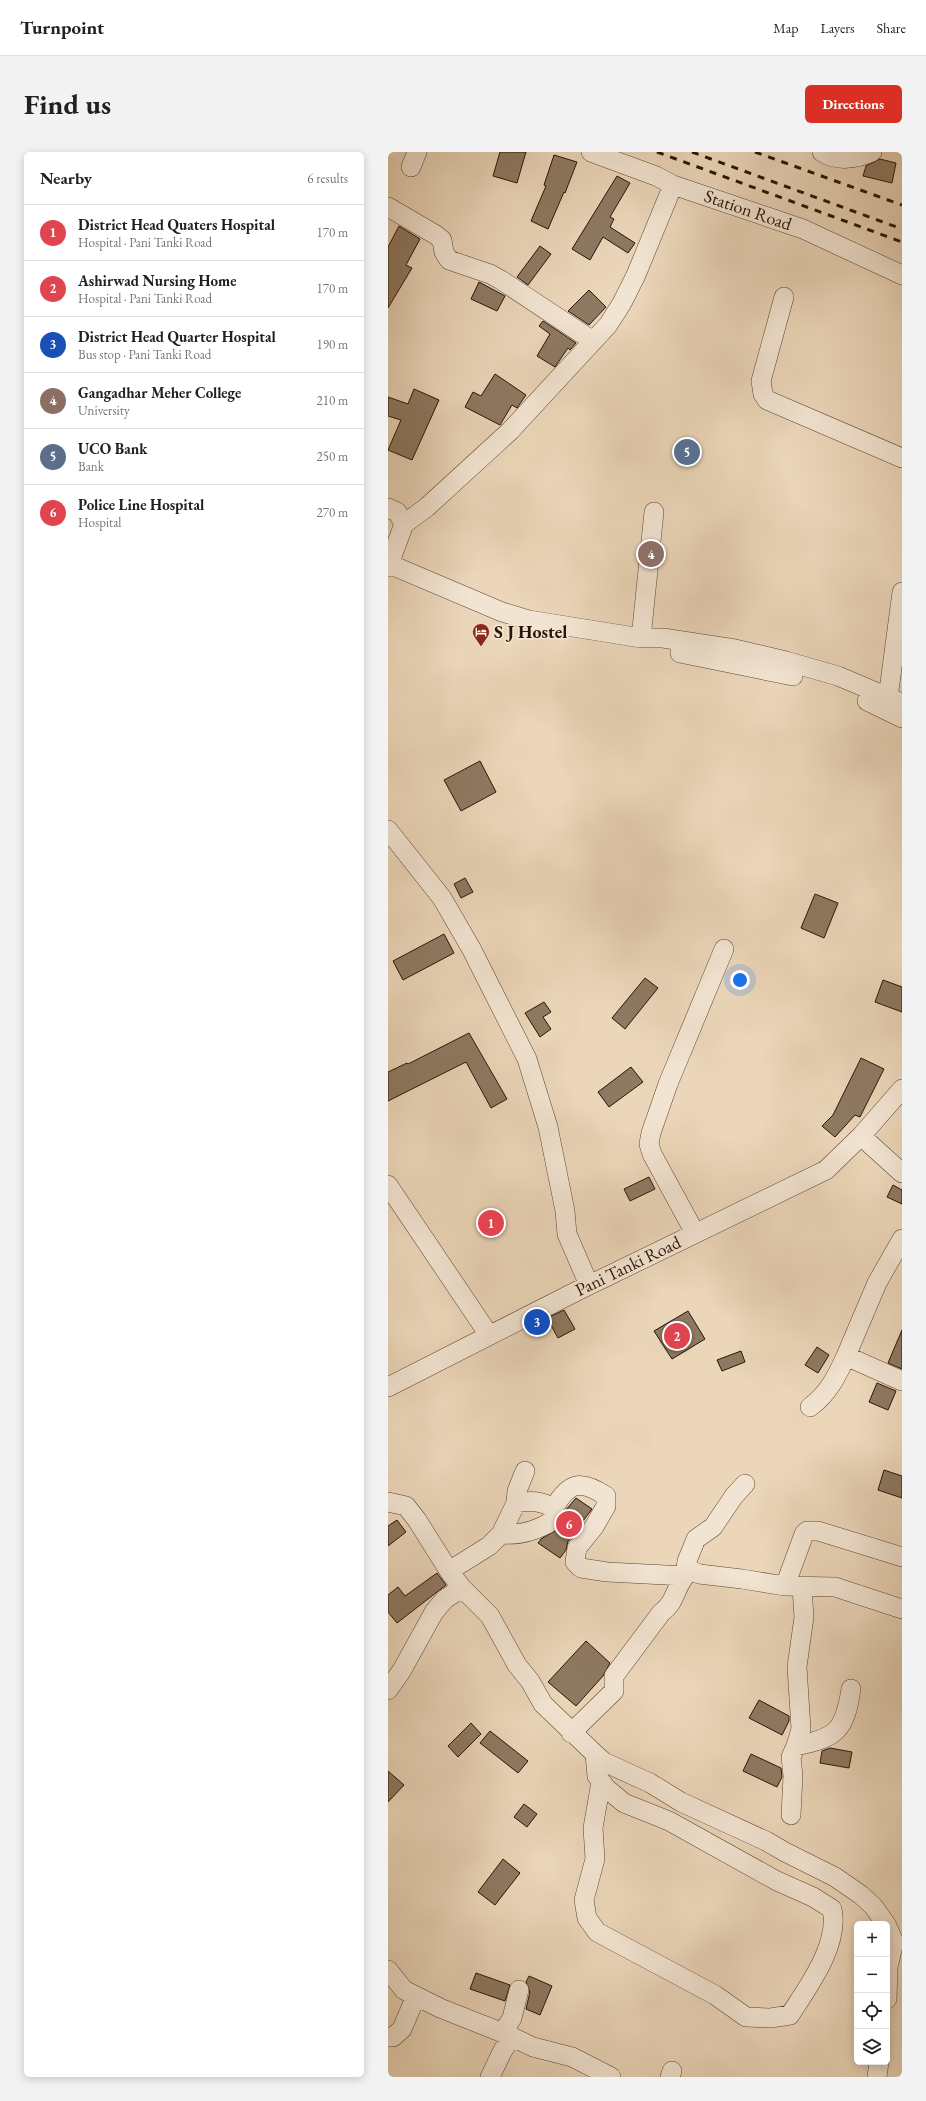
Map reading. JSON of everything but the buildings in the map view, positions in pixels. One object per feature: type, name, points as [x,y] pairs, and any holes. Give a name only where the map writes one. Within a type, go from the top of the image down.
[{"type":"street","name":"Station Road","points":[[591,152],[656,176],[673,185],[803,229],[902,275]]},
{"type":"street","points":[[822,152],[838,158],[856,158],[872,152]]},
{"type":"street","points":[[673,185],[633,282],[608,325],[510,431],[426,507],[404,524],[389,565],[502,612],[529,620],[642,638],[683,640],[735,649],[779,659],[838,676],[895,700],[902,592]]},
{"type":"street","points":[[388,207],[442,240],[444,252],[449,260],[490,274],[501,280],[593,341]]},
{"type":"street","points":[[784,297],[761,381],[763,394],[767,400],[902,458]]},
{"type":"street","points":[[388,508],[397,512],[404,524]]},
{"type":"street","points":[[642,638],[654,512]]},
{"type":"street","points":[[642,638],[670,651],[812,680],[844,691],[902,718]]},
{"type":"street","points":[[388,830],[442,898],[472,950],[527,1059],[548,1127],[565,1211],[567,1234],[589,1285]]},
{"type":"street","points":[[695,1233],[652,1154],[650,1144],[651,1133],[668,1084],[724,949]]},
{"type":"street","name":"Pani Tanki Road","points":[[388,1387],[589,1285],[826,1170],[861,1136],[902,1090]]},
{"type":"street","points":[[861,1136],[902,1173]]},
{"type":"street","points":[[388,1185],[489,1335]]},
{"type":"street","points":[[810,1407],[820,1400],[839,1373],[877,1283],[902,1239]]},
{"type":"street","points":[[846,1356],[902,1381]]},
{"type":"street","points":[[450,1571],[489,1546],[501,1534],[516,1502],[517,1491],[525,1471]]},
{"type":"street","points":[[501,1534],[512,1535],[540,1528],[554,1520],[554,1508],[569,1488],[579,1484],[592,1486],[606,1496],[606,1506],[594,1527],[577,1548],[575,1562],[581,1568],[607,1572],[685,1572],[794,1587],[835,1587],[902,1609]]},
{"type":"street","points":[[571,1733],[614,1691],[614,1676],[661,1613],[670,1606],[677,1586],[685,1572],[696,1539],[713,1527],[734,1496],[745,1484]]},
{"type":"street","points":[[516,1502],[531,1500],[544,1503],[554,1508]]},
{"type":"street","points":[[388,1502],[406,1506],[462,1588],[490,1616],[517,1665],[530,1681],[543,1704],[561,1720],[571,1733],[604,1762],[650,1783],[681,1802],[746,1831],[835,1877],[867,1900],[885,1921]]},
{"type":"street","points":[[791,1815],[793,1776],[791,1757],[801,1729],[797,1667],[804,1617],[794,1587],[804,1534],[807,1531],[818,1531],[902,1558]]},
{"type":"street","points":[[388,1690],[402,1670],[434,1612],[445,1599],[462,1588]]},
{"type":"street","points":[[796,1746],[821,1741],[841,1728],[851,1689]]},
{"type":"street","points":[[595,1754],[597,1776],[606,1788],[624,1802],[669,1821],[740,1859],[777,1881],[813,1897],[832,1909],[835,1920],[828,1948],[808,1987],[790,2015],[771,2018],[746,2017],[715,1995],[597,1932],[587,1918],[584,1900],[595,1859],[593,1828],[601,1782]]},
{"type":"street","points":[[740,1859],[748,1840],[746,1831]]},
{"type":"street","points":[[887,1993],[888,1967],[894,1942],[890,1932]]},
{"type":"street","points":[[388,1970],[404,1990],[440,2008],[510,2036],[528,2046],[572,2057],[585,2071],[612,2077]]},
{"type":"street","points":[[490,2077],[510,2036],[507,2026],[512,2018],[519,1990]]},
{"type":"street","points":[[388,2037],[393,2037],[402,2029],[416,1996]]},
{"type":"street","points":[[878,2077],[879,2065]]},
{"type":"railway","points":[[657,152],[902,242]]},
{"type":"railway","points":[[692,152],[902,229]]},
{"type":"railway","points":[[755,152],[902,205]]},
{"type":"place","name":"UCO Bank","points":[[687,452]]},
{"type":"place","name":"Gangadhar Meher College","points":[[651,554]]},
{"type":"place","name":"S J Hostel","points":[[481,647]]},
{"type":"place","name":"District Head Quaters Hospital","points":[[491,1223]]},
{"type":"place","name":"District Head Quarter Hospital","points":[[537,1322]]},
{"type":"place","name":"Ashirwad Nursing Home","points":[[677,1336]]},
{"type":"place","name":"Police Line Hospital","points":[[569,1524]]}]
